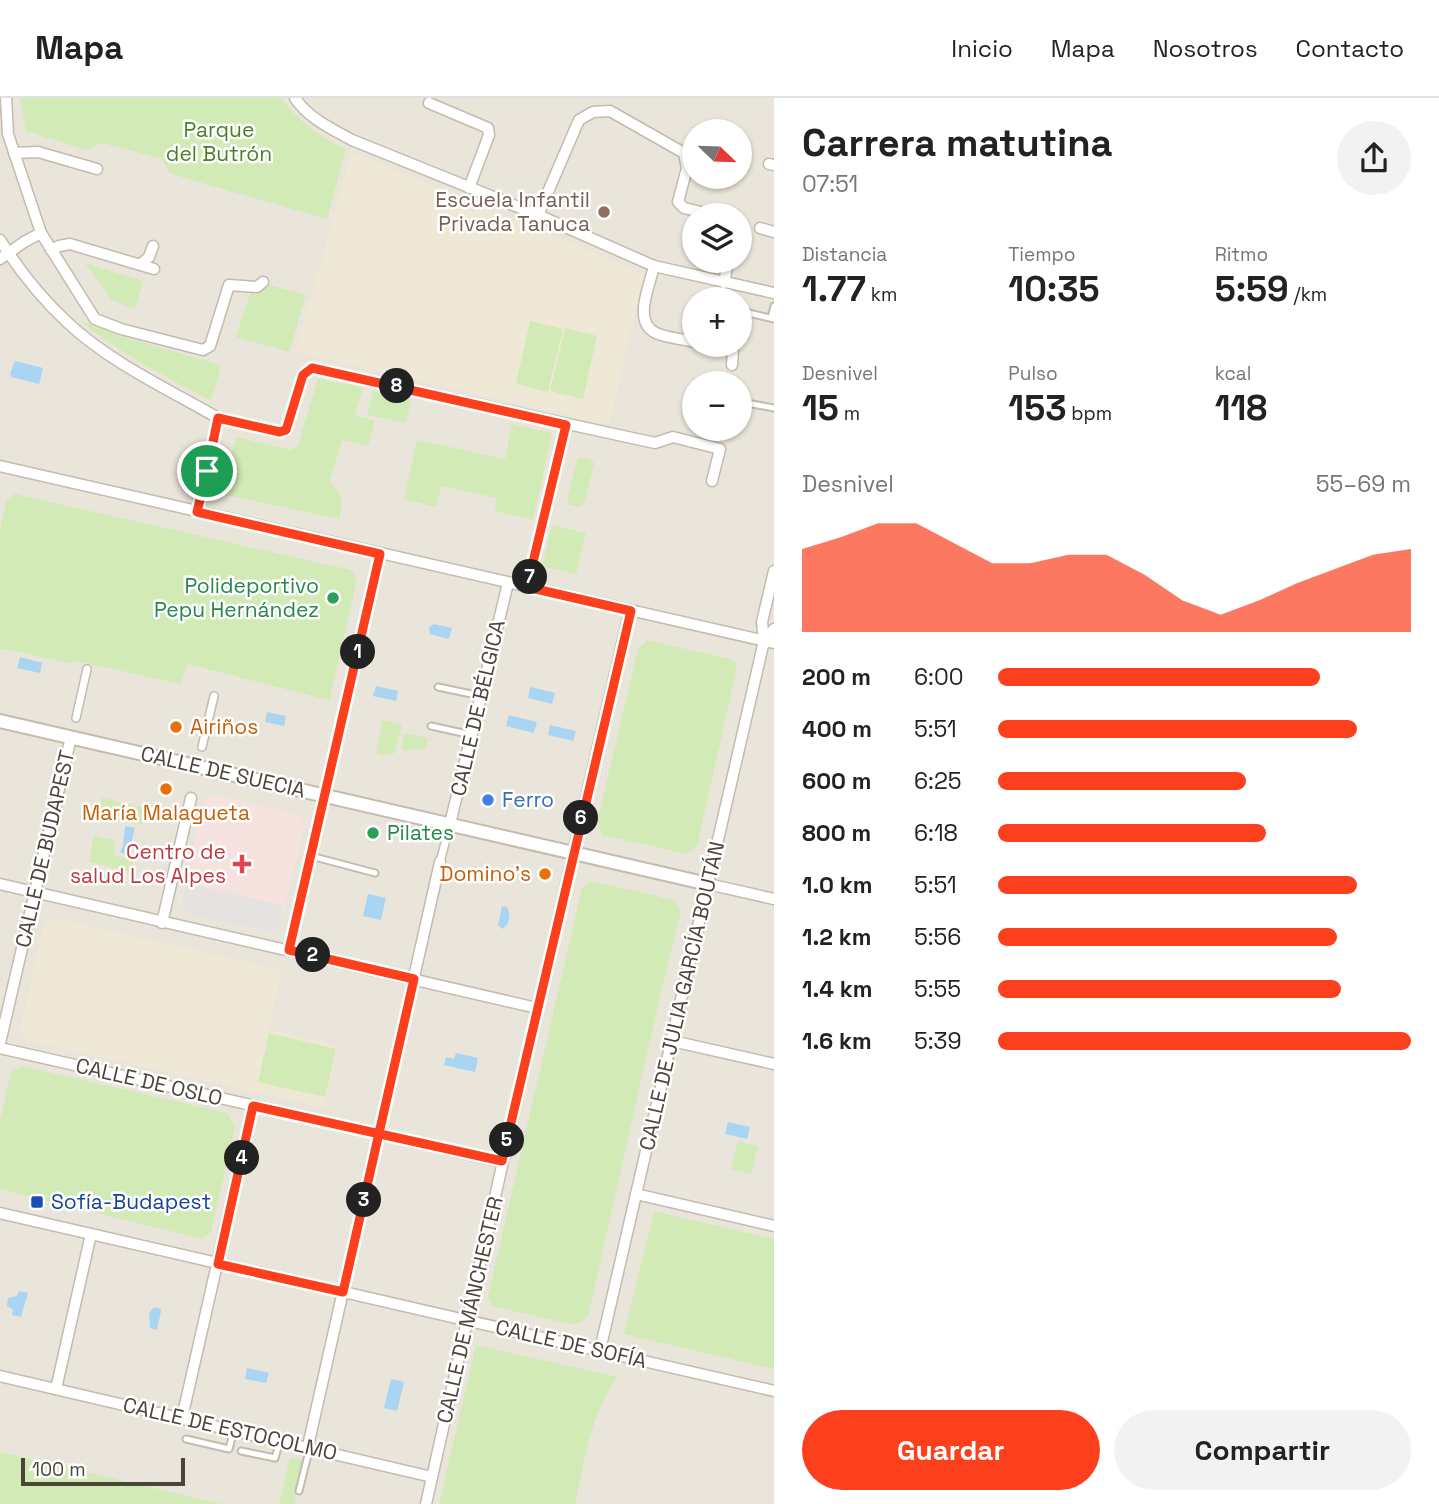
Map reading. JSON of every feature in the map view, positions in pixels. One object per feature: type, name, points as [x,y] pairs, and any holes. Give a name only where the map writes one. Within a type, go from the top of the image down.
[{"type":"street","points":[[6,98],[8,134],[41,233],[95,319],[121,329],[203,351],[210,346],[232,274]]},
{"type":"street","points":[[296,98],[300,106],[326,126],[352,141],[538,215],[654,266],[774,293]]},
{"type":"street","points":[[429,103],[488,128],[489,135],[469,188]]},
{"type":"street","points":[[538,215],[579,120],[593,112],[610,111],[684,153],[687,168],[678,202],[682,206]]},
{"type":"street","points":[[14,153],[38,152],[97,169]]},
{"type":"street","points":[[760,228],[774,232]]},
{"type":"street","points":[[4,256],[41,233]]},
{"type":"street","points":[[0,240],[4,256],[69,324],[104,351],[218,418],[280,432],[286,430],[303,375],[312,368],[654,443],[673,437],[720,449],[712,481]]},
{"type":"street","points":[[51,250],[70,244],[154,269]]},
{"type":"street","points":[[141,264],[149,257],[153,246]]},
{"type":"street","points":[[654,266],[643,314],[647,326],[657,333],[682,339]]},
{"type":"street","points":[[724,282],[726,273]]},
{"type":"street","points":[[229,285],[257,288],[263,282]]},
{"type":"street","points":[[732,365],[733,357]]},
{"type":"street","points":[[197,512],[218,418]]},
{"type":"street","points":[[527,587],[566,425]]},
{"type":"street","points":[[0,466],[769,642]]},
{"type":"street","points":[[289,950],[380,554]]},
{"type":"street","name":"CALLE DE JULIA GARCÍA BOUTÁN","points":[[769,642],[762,622],[774,571]]},
{"type":"street","name":"CALLE DE BÉLGICA","points":[[309,1446],[440,862],[508,583]]},
{"type":"street","name":"CALLE DE MÁNCHESTER","points":[[432,1477],[502,1161],[631,611]]},
{"type":"street","name":"CALLE DE JULIA GARCÍA BOUTÁN","points":[[600,1350],[708,884],[774,629]]},
{"type":"street","points":[[76,718],[86,669]]},
{"type":"street","points":[[202,747],[214,695]]},
{"type":"street","name":"CALLE DE SUECIA","points":[[0,721],[774,899]]},
{"type":"street","name":"CALLE DE BUDAPEST","points":[[0,1046],[71,737]]},
{"type":"street","points":[[162,923],[191,798]]},
{"type":"street","points":[[0,884],[537,1009]]},
{"type":"street","points":[[672,1041],[774,1064]]},
{"type":"street","name":"CALLE DE OSLO","points":[[0,1046],[379,1135],[502,1161]]},
{"type":"street","points":[[182,1418],[253,1106]]},
{"type":"street","points":[[636,1194],[774,1226]]},
{"type":"street","name":"CALLE DE SOFÍA","points":[[0,1213],[774,1391]]},
{"type":"street","points":[[56,1389],[91,1234]]},
{"type":"street","name":"CALLE DE ESTOCOLMO","points":[[0,1376],[309,1446],[432,1477]]},
{"type":"street","points":[[426,1504],[432,1477]]},
{"type":"lane","points":[[752,314],[773,318],[774,306]]},
{"type":"lane","points":[[752,404],[774,408]]},
{"type":"lane","points":[[438,687],[481,696]]},
{"type":"lane","points":[[431,726],[472,735]]},
{"type":"lane","points":[[311,856],[375,873]]},
{"type":"lane","points":[[187,1438],[229,1449],[234,1429]]},
{"type":"lane","points":[[241,1451],[275,1458],[280,1440]]},
{"type":"lane","points":[[299,1491],[309,1446]]},
{"type":"shaded area","points":[[0,98],[774,98],[774,1504],[0,1504]]},
{"type":"shaded area","points":[[352,152],[644,274],[609,425],[295,352]]},
{"type":"shaded area","name":"Centro de salud Los Alpes","points":[[214,794],[299,815],[305,825],[280,927],[271,933],[186,914],[180,904],[204,801]]},
{"type":"shaded area","points":[[186,883],[284,906],[280,927],[269,932],[186,914],[181,904]]},
{"type":"shaded area","points":[[54,918],[282,970],[269,1030],[338,1046],[324,1108],[26,1040],[20,1029],[44,924]]},
{"type":"green space","name":"Parque del Butrón","points":[[20,98],[282,98],[310,128],[346,149],[327,219],[171,174],[160,158],[102,143],[86,150],[26,131]]},
{"type":"green space","points":[[85,263],[143,281],[135,309],[112,300]]},
{"type":"green space","points":[[269,285],[306,295],[289,352],[236,337],[250,293],[257,295]]},
{"type":"green space","points":[[81,321],[120,336],[221,365],[211,401],[127,354]]},
{"type":"green space","points":[[530,321],[563,329],[548,392],[516,384]]},
{"type":"green space","points":[[565,328],[597,336],[583,399],[550,391]]},
{"type":"green space","points":[[318,379],[363,387],[355,416],[375,420],[368,446],[342,440],[330,480],[341,496],[340,519],[221,494],[236,437],[291,450],[298,445]]},
{"type":"green space","points":[[373,391],[411,400],[406,423],[367,415]]},
{"type":"green space","points":[[512,424],[552,433],[533,520],[495,511],[497,498],[442,486],[436,507],[404,499],[417,440],[505,459]]},
{"type":"green space","points":[[581,457],[594,463],[584,503],[579,507],[569,505],[567,499],[577,459]]},
{"type":"green space","points":[[15,494],[351,570],[357,580],[329,700],[187,664],[181,684],[0,648],[0,530],[7,500]]},
{"type":"green space","points":[[552,525],[586,533],[576,574],[542,566]]},
{"type":"green space","points":[[647,640],[734,660],[737,667],[697,846],[687,854],[602,835],[598,820],[638,649]]},
{"type":"green space","points":[[383,720],[402,725],[395,753],[376,753]]},
{"type":"green space","points":[[405,733],[428,738],[426,748],[405,751],[401,748]]},
{"type":"green space","points":[[102,798],[146,808],[142,825],[116,821],[98,813]]},
{"type":"green space","points":[[94,835],[115,839],[113,855],[134,860],[131,872],[89,862]]},
{"type":"green space","points":[[591,881],[674,900],[681,911],[588,1317],[575,1325],[492,1306],[488,1296],[582,888]]},
{"type":"green space","points":[[269,1033],[336,1049],[325,1097],[258,1082]]},
{"type":"green space","points":[[22,1066],[227,1113],[235,1127],[211,1232],[202,1239],[0,1189],[0,1121],[11,1072]]},
{"type":"green space","points":[[738,1141],[758,1146],[751,1174],[731,1169]]},
{"type":"green space","points":[[654,1211],[774,1239],[774,1369],[624,1334]]},
{"type":"green space","points":[[476,1345],[618,1377],[595,1422],[575,1504],[439,1504]]},
{"type":"green space","points":[[0,1452],[222,1504],[0,1504]]},
{"type":"green space","points":[[290,1457],[304,1460],[294,1504],[279,1504]]},
{"type":"water","points":[[15,361],[43,368],[39,384],[12,377],[10,374]]},
{"type":"water","points":[[434,624],[452,628],[449,639],[430,634],[429,627]]},
{"type":"water","points":[[20,657],[42,663],[40,673],[17,668]]},
{"type":"water","points":[[376,686],[398,691],[396,701],[373,696]]},
{"type":"water","points":[[530,687],[555,693],[552,704],[528,698]]},
{"type":"water","points":[[267,712],[286,716],[284,726],[265,722]]},
{"type":"water","points":[[509,715],[537,722],[534,733],[506,726]]},
{"type":"water","points":[[550,725],[576,731],[573,741],[548,735]]},
{"type":"water","points":[[125,826],[135,828],[128,855],[120,852]]},
{"type":"water","points":[[368,894],[386,898],[381,920],[363,916]]},
{"type":"water","points":[[502,906],[507,907],[509,916],[507,925],[502,929],[498,925]]},
{"type":"water","points":[[456,1053],[478,1058],[475,1072],[444,1065],[446,1057],[454,1059]]},
{"type":"water","points":[[728,1122],[750,1127],[747,1139],[725,1134]]},
{"type":"water","points":[[19,1291],[28,1293],[21,1317],[12,1315],[13,1310],[7,1306],[8,1298],[17,1296]]},
{"type":"water","points":[[154,1307],[161,1309],[157,1330],[150,1328],[149,1313]]},
{"type":"water","points":[[247,1368],[269,1373],[266,1383],[245,1379]]},
{"type":"water","points":[[391,1379],[404,1382],[397,1411],[384,1408]]},
{"type":"place","name":"Escuela Infantil Privada Tanuca","points":[[604,212]]},
{"type":"place","name":"Polideportivo Pepu Hernández","points":[[333,598]]},
{"type":"place","name":"Airiños","points":[[176,727]]},
{"type":"place","name":"María Malagueta","points":[[166,789]]},
{"type":"place","name":"Ferro","points":[[488,800]]},
{"type":"place","name":"Pilates","points":[[373,833]]},
{"type":"place","name":"Centro de salud Los Alpes","points":[[242,864]]},
{"type":"place","name":"Domino's","points":[[545,874]]},
{"type":"place","name":"Sofía-Budapest","points":[[37,1202]]},
{"type":"route","points":[[207,471],[197,512],[380,554],[289,950],[414,979],[379,1135],[343,1292],[218,1264],[253,1106],[379,1135],[502,1161],[631,611],[527,587],[566,425],[312,368],[303,375],[286,430],[280,432],[218,418],[207,471]]}]
